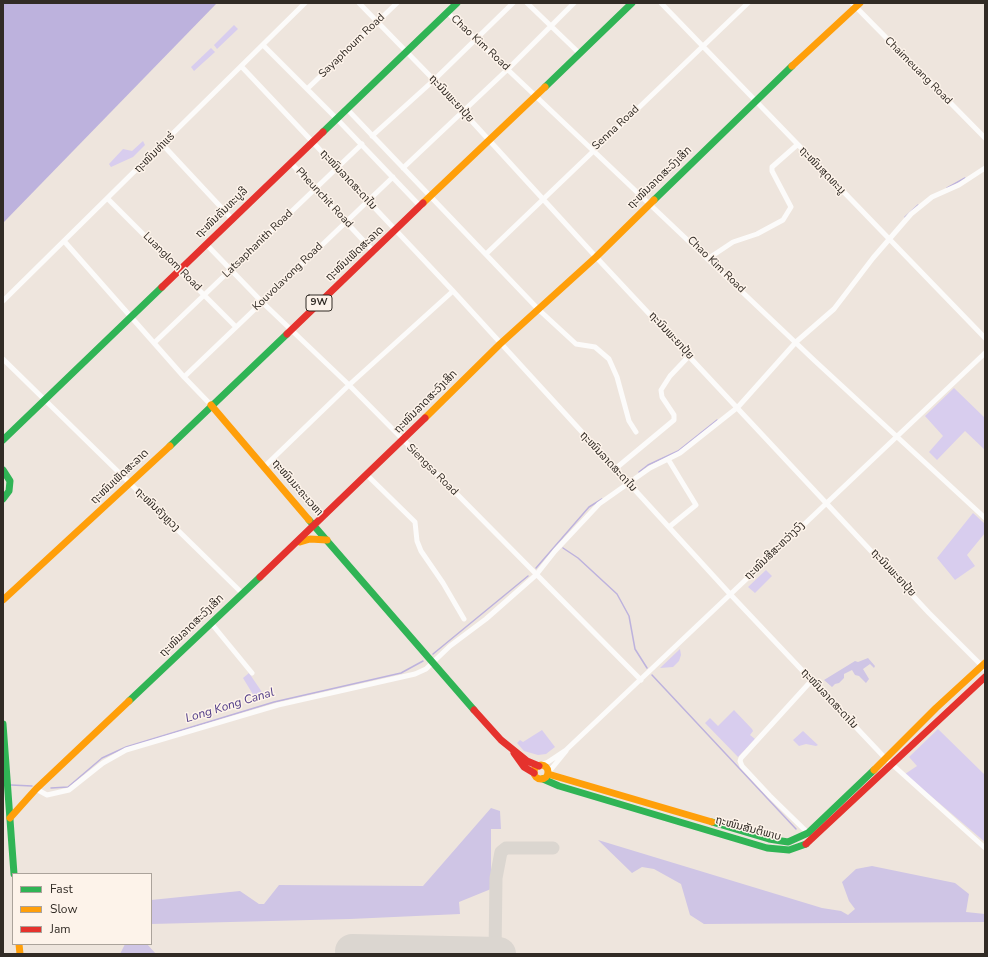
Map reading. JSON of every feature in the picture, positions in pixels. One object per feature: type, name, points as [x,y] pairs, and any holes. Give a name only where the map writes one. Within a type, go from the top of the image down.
[{"type":"street","name":"ຖະໜົນທ່າແຮ່","points":[[3,301],[306,3]]},
{"type":"street","name":"ຖະນົນພະຍາປຸ້ຍ","points":[[359,3],[434,80],[596,257],[738,407],[929,613],[984,666]]},
{"type":"street","name":"Sayaphoum Road","points":[[307,89],[397,3]]},
{"type":"street","name":"ຖະໜົນຄັນທະບູລີ","points":[[3,440],[132,318],[232,218],[313,142],[346,108],[456,3]]},
{"type":"street","points":[[372,136],[478,39],[513,3]]},
{"type":"street","points":[[527,3],[579,54]]},
{"type":"street","points":[[403,168],[509,68],[574,3]]},
{"type":"street","name":"ຖະໜົນເພັດສະລາດ","points":[[3,600],[7,594],[130,484],[211,404],[374,252],[632,3]]},
{"type":"street","name":"ຖະໜົນສຸດທະນູ","points":[[661,3],[985,338]]},
{"type":"street","name":"Senna Road","points":[[486,254],[748,3]]},
{"type":"street","name":"ຖະໜົນລາດສະວົງເສິກ","points":[[10,818],[36,789],[314,526],[500,344],[596,257],[856,4]]},
{"type":"street","name":"Chaimeuang Road","points":[[856,4],[985,138]]},
{"type":"street","name":"Chao Kim Road","points":[[447,12],[509,68],[535,96],[592,151],[709,258],[796,342],[985,518]]},
{"type":"street","points":[[262,45],[362,144],[421,207]]},
{"type":"street","name":"ຖະໜົນລາດສະດາໄນ","points":[[241,66],[453,291],[730,594],[885,758],[985,848]]},
{"type":"street","points":[[346,108],[538,309],[576,344],[595,347],[609,359],[617,377],[630,421],[636,432]]},
{"type":"street","name":"Latsaphanith Road","points":[[154,343],[206,295],[362,144]]},
{"type":"street","points":[[163,145],[232,218]]},
{"type":"street","points":[[709,258],[733,242],[757,234],[782,220],[791,207],[772,171],[772,166],[797,145]]},
{"type":"street","name":"Pheunchit Road","points":[[291,163],[374,252]]},
{"type":"street","points":[[36,789],[47,795],[69,790],[102,763],[126,750],[278,705],[415,674],[426,669],[450,646],[486,619],[536,575],[554,551],[599,504],[650,468],[680,453],[738,407],[796,342],[834,309],[889,239],[911,214],[932,197],[959,185],[985,168]]},
{"type":"street","name":"Kouvolavong Road","points":[[184,377],[392,177]]},
{"type":"street","name":"Luanglom Road","points":[[108,199],[236,326]]},
{"type":"street","name":"ຖະໜົນມະຄະເວຫາ","points":[[64,241],[184,377],[211,404],[314,526],[501,740],[527,761],[546,768],[546,775]]},
{"type":"street","name":"Siengsa Road","points":[[206,244],[262,302],[291,328],[349,385],[641,680]]},
{"type":"street","points":[[264,467],[349,385],[453,291]]},
{"type":"street","name":"ຖະໜົນສີສະຫວ່າງວົງ","points":[[566,750],[985,353]]},
{"type":"street","points":[[615,469],[674,420],[674,415],[662,397],[661,390],[670,376],[689,356]]},
{"type":"street","name":"ຖະໜົນຄັງຫຼວງ","points":[[3,359],[243,594]]},
{"type":"street","points":[[668,459],[696,505],[669,527]]},
{"type":"street","points":[[3,470],[9,477],[10,486],[3,499]]},
{"type":"street","points":[[367,475],[415,522],[416,541],[421,551],[443,583],[464,619]]},
{"type":"street","points":[[294,545],[310,539],[327,540]]},
{"type":"street","points":[[211,623],[252,673]]},
{"type":"street","name":"ຖະໜົນສັນຕິພາບ","points":[[546,775],[769,839],[788,842],[808,832],[856,789],[885,758],[984,666]]},
{"type":"street","name":"ຖະໜົນສັນຕິພາບ","points":[[546,775],[560,786],[766,848],[789,850],[803,846],[813,839],[863,794],[891,764],[985,677]]},
{"type":"street","points":[[808,832],[770,796],[742,766],[740,761],[741,758],[812,680]]},
{"type":"street","points":[[3,724],[14,873]]},
{"type":"street","points":[[513,749],[524,767],[534,772],[536,777],[546,775],[566,750]]},
{"type":"street","points":[[534,772],[540,765],[548,762],[566,750]]},
{"type":"shaded area","points":[[3,3],[217,3],[3,223]]},
{"type":"shaded area","points":[[234,25],[238,29],[217,49],[214,45]]},
{"type":"shaded area","points":[[211,48],[215,52],[194,71],[191,67]]},
{"type":"shaded area","points":[[143,141],[145,145],[133,157],[111,167],[109,164],[123,149],[132,151]]},
{"type":"shaded area","points":[[954,388],[985,418],[985,450],[965,431],[937,460],[929,452],[943,436],[925,416]]},
{"type":"shaded area","points":[[973,513],[985,524],[985,533],[967,555],[975,566],[955,580],[937,558]]},
{"type":"shaded area","points":[[766,570],[772,576],[755,593],[748,587]]},
{"type":"shaded area","points":[[680,649],[681,655],[679,661],[673,667],[660,668]]},
{"type":"shaded area","points":[[868,658],[875,666],[874,668],[870,664],[863,669],[869,679],[866,683],[859,676],[855,675],[852,670],[844,674],[844,678],[832,687],[824,680],[855,661],[858,662]]},
{"type":"shaded area","points":[[249,673],[266,698],[257,701],[243,678]]},
{"type":"shaded area","points":[[734,710],[752,729],[753,731],[750,735],[755,739],[738,757],[705,723],[710,718],[718,726]]},
{"type":"shaded area","points":[[938,729],[985,775],[985,842],[905,774],[917,766],[909,757]]},
{"type":"shaded area","points":[[542,730],[555,747],[546,754],[538,755],[524,751],[517,743],[520,740],[523,742]]},
{"type":"shaded area","points":[[803,731],[818,745],[806,744],[799,746],[793,740]]},
{"type":"shaded area","points":[[491,808],[500,811],[501,829],[491,829],[491,889],[459,902],[460,914],[350,919],[152,924],[152,900],[240,891],[259,904],[264,904],[279,885],[423,886]]},
{"type":"shaded area","points":[[598,840],[822,908],[841,911],[848,915],[855,909],[849,901],[842,882],[856,869],[872,866],[955,883],[969,894],[966,912],[985,914],[985,922],[704,924],[690,915],[681,884],[654,869],[642,867],[632,873]]},
{"type":"shaded area","points":[[124,945],[148,945],[156,954],[120,954]]},
{"type":"waterway","name":"Long Kong Canal","points":[[947,188],[965,178]]},
{"type":"waterway","name":"Long Kong Canal","points":[[905,217],[918,205]]},
{"type":"waterway","name":"Long Kong Canal","points":[[639,472],[648,465],[678,451],[717,420]]},
{"type":"waterway","name":"Long Kong Canal","points":[[536,568],[589,507],[602,499]]},
{"type":"waterway","points":[[563,548],[578,558],[617,594],[629,616],[635,649],[647,668]]},
{"type":"waterway","name":"Long Kong Canal","points":[[433,654],[528,576]]},
{"type":"waterway","name":"Long Kong Canal","points":[[51,788],[68,787],[102,758],[126,747],[274,702],[401,673],[423,661]]},
{"type":"waterway","points":[[652,675],[796,829]]},
{"type":"waterway","name":"Long Kong Canal","points":[[11,785],[32,786]]},
{"type":"taxiway","points":[[495,954],[496,878],[501,852],[506,848],[553,848]]},
{"type":"runway","points":[[352,951],[499,954]]},
{"type":"traffic: fast","points":[[323,132],[457,3]]},
{"type":"traffic: fast","points":[[545,87],[632,3]]},
{"type":"traffic: fast","points":[[654,200],[792,66]]},
{"type":"traffic: fast","points":[[3,440],[162,287]]},
{"type":"traffic: fast","points":[[170,446],[287,334]]},
{"type":"traffic: fast","points":[[3,470],[10,481],[9,491],[3,499]]},
{"type":"traffic: fast","points":[[309,520],[474,710]]},
{"type":"traffic: fast","points":[[129,701],[260,577]]},
{"type":"traffic: fast","points":[[3,724],[14,873]]},
{"type":"traffic: fast","points":[[712,822],[769,839],[788,842],[808,833],[874,770]]},
{"type":"traffic: fast","points":[[543,779],[559,786],[767,848],[789,850],[806,844]]},
{"type":"traffic: slow","points":[[792,66],[860,3]]},
{"type":"traffic: slow","points":[[423,203],[545,87]]},
{"type":"traffic: slow","points":[[425,418],[500,344],[596,257],[654,200]]},
{"type":"traffic: slow","points":[[211,405],[309,520]]},
{"type":"traffic: slow","points":[[3,600],[170,446]]},
{"type":"traffic: slow","points":[[300,542],[310,539],[327,540]]},
{"type":"traffic: slow","points":[[874,770],[936,708],[985,663]]},
{"type":"traffic: slow","points":[[10,818],[36,789],[129,701]]},
{"type":"traffic: slow","points":[[541,765],[546,767],[548,772],[546,777],[541,779],[536,777],[534,772],[536,767],[541,765]]},
{"type":"traffic: slow","points":[[548,774],[712,822]]},
{"type":"traffic: slow","points":[[19,945],[20,954]]},
{"type":"traffic: jam","points":[[162,287],[323,132]]},
{"type":"traffic: jam","points":[[287,334],[423,203]]},
{"type":"traffic: jam","points":[[260,577],[425,418]]},
{"type":"traffic: jam","points":[[806,844],[985,677]]},
{"type":"traffic: jam","points":[[474,710],[501,740],[527,761],[539,766]]},
{"type":"traffic: jam","points":[[514,753],[524,767],[534,773]]}]
